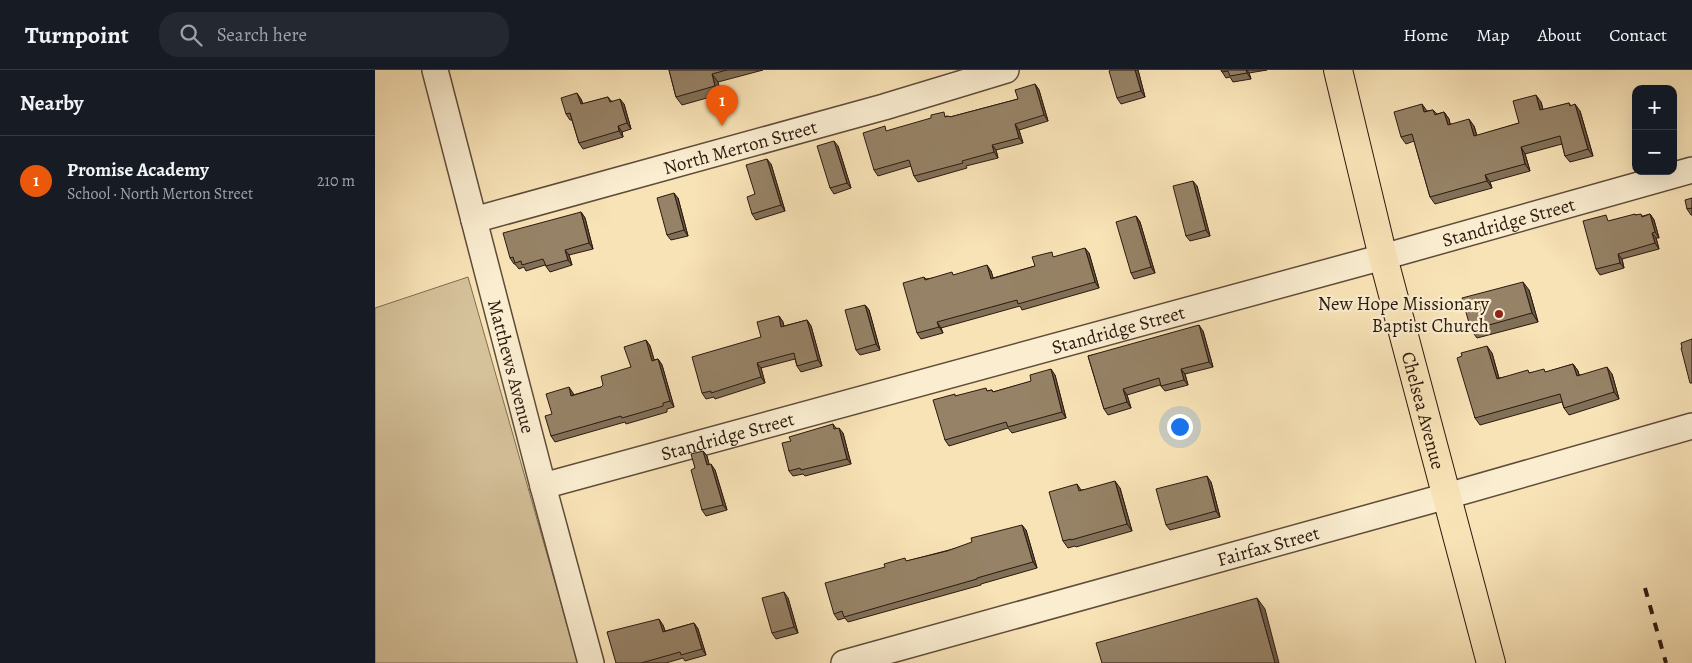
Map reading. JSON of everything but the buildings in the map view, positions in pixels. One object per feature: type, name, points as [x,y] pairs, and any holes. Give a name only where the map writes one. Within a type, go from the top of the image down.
[{"type":"main road","name":"Chelsea Avenue","points":[[1338,70],[1383,257],[1491,663]]},
{"type":"street","name":"Matthews Avenue","points":[[435,70],[591,663]]},
{"type":"street","name":"North Merton Street","points":[[474,220],[883,107],[1006,70]]},
{"type":"street","name":"Standridge Street","points":[[543,486],[1383,257],[1692,170]]},
{"type":"street","name":"Fairfax Street","points":[[844,663],[1692,426]]},
{"type":"shaded area","points":[[468,277],[578,663],[375,663],[375,308]]},
{"type":"railway","points":[[1645,588],[1666,663]]},
{"type":"place","name":"Promise Academy","points":[[722,126]]},
{"type":"place","name":"New Hope Missionary Baptist Church","points":[[1499,314]]}]
